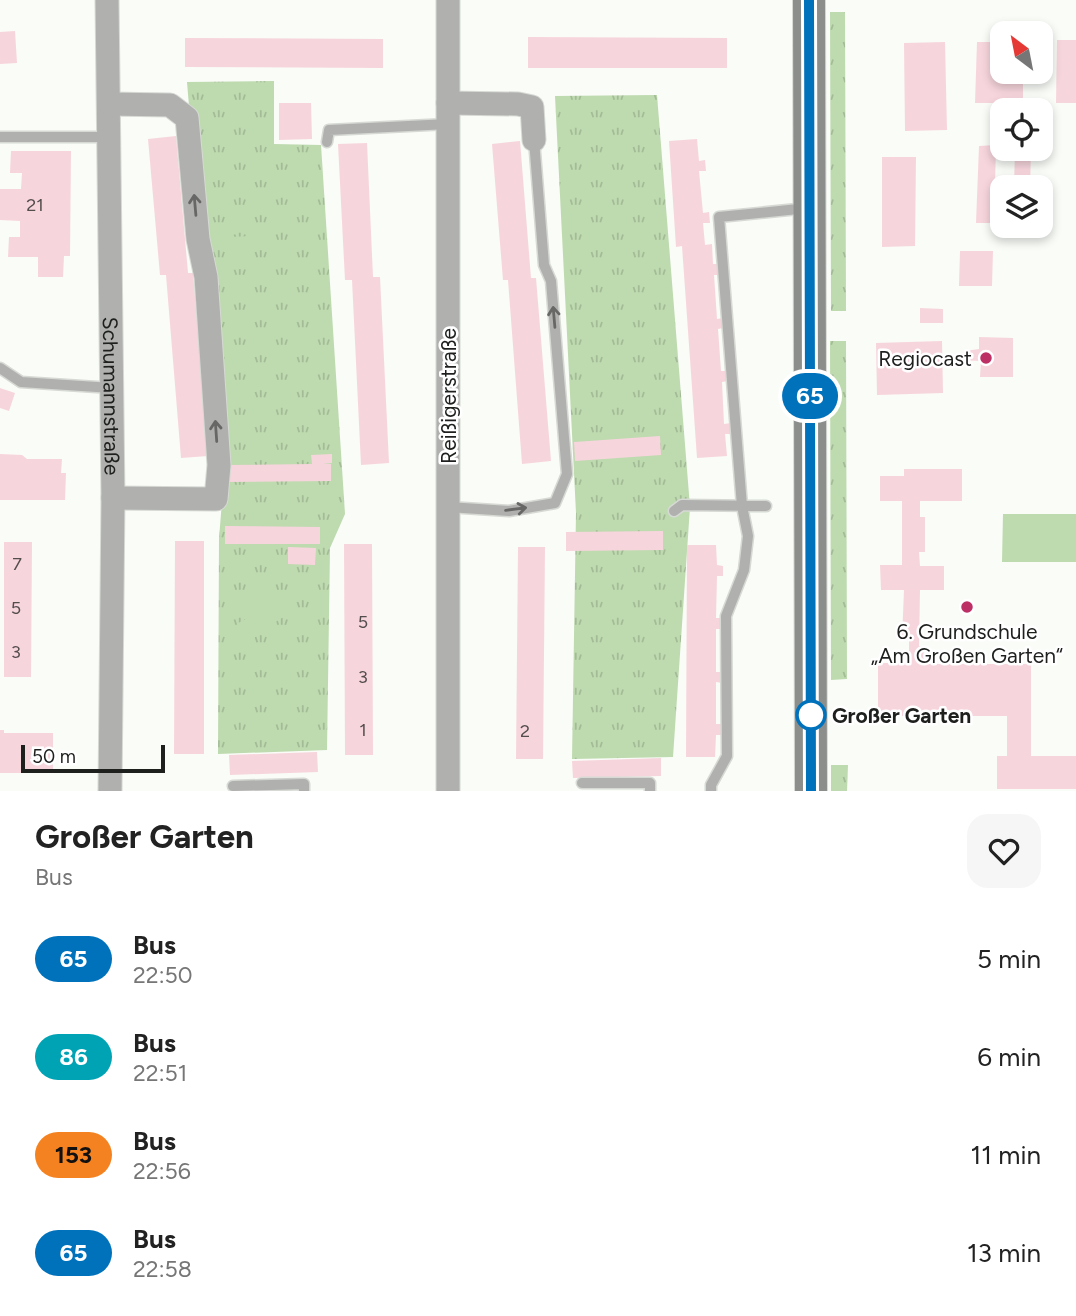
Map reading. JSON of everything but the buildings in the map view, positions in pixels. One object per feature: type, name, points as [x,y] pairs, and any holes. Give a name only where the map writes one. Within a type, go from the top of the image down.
[{"type":"main road","points":[[809,0],[811,791]]},
{"type":"street","name":"Schumannstraße","points":[[107,0],[113,498],[110,791]]},
{"type":"street","name":"Reißigerstraße","points":[[448,0],[448,791]]},
{"type":"street","points":[[109,104],[170,105],[187,118],[198,239],[206,277],[219,465],[216,499],[113,498]]},
{"type":"street","points":[[448,114],[518,104],[532,107],[534,140]]},
{"type":"lane","points":[[327,142],[329,130],[448,114]]},
{"type":"lane","points":[[0,137],[109,136]]},
{"type":"lane","points":[[448,506],[509,511],[555,503],[567,474],[551,281],[544,265],[534,140]]},
{"type":"lane","points":[[711,791],[711,785],[727,756],[726,616],[744,570],[748,536],[742,506],[719,217],[810,207]]},
{"type":"lane","points":[[0,368],[21,382],[112,388]]},
{"type":"lane","points":[[674,511],[682,505],[766,506]]},
{"type":"lane","points":[[582,783],[650,783],[650,791]]},
{"type":"lane","points":[[233,786],[304,784],[304,791]]},
{"type":"green space","points":[[830,12],[845,12],[846,311],[831,311]]},
{"type":"green space","points":[[274,81],[274,144],[321,145],[345,514],[330,548],[327,750],[218,754],[219,539],[225,463],[203,274],[187,82]]},
{"type":"green space","points":[[657,95],[690,507],[673,757],[572,759],[576,513],[555,96]]},
{"type":"green space","points":[[253,236],[255,268],[228,270],[227,237]]},
{"type":"green space","points":[[830,341],[846,341],[847,679],[831,680]]},
{"type":"green space","points":[[1003,514],[1076,514],[1076,562],[1002,562]]},
{"type":"green space","points":[[269,590],[285,616],[255,635],[255,646],[238,646],[238,623],[256,614],[250,604]]},
{"type":"green space","points":[[831,765],[848,765],[847,791],[831,791]]},
{"type":"tram line","points":[[814,0],[816,791]]},
{"type":"bus line","name":"65","points":[[809,0],[811,791]]},
{"type":"place","name":"Regiocast","points":[[986,358]]},
{"type":"place","name":"6. Grundschule „Am Großen Garten“","points":[[967,607]]},
{"type":"place","name":"Großer Garten","points":[[811,715]]}]
